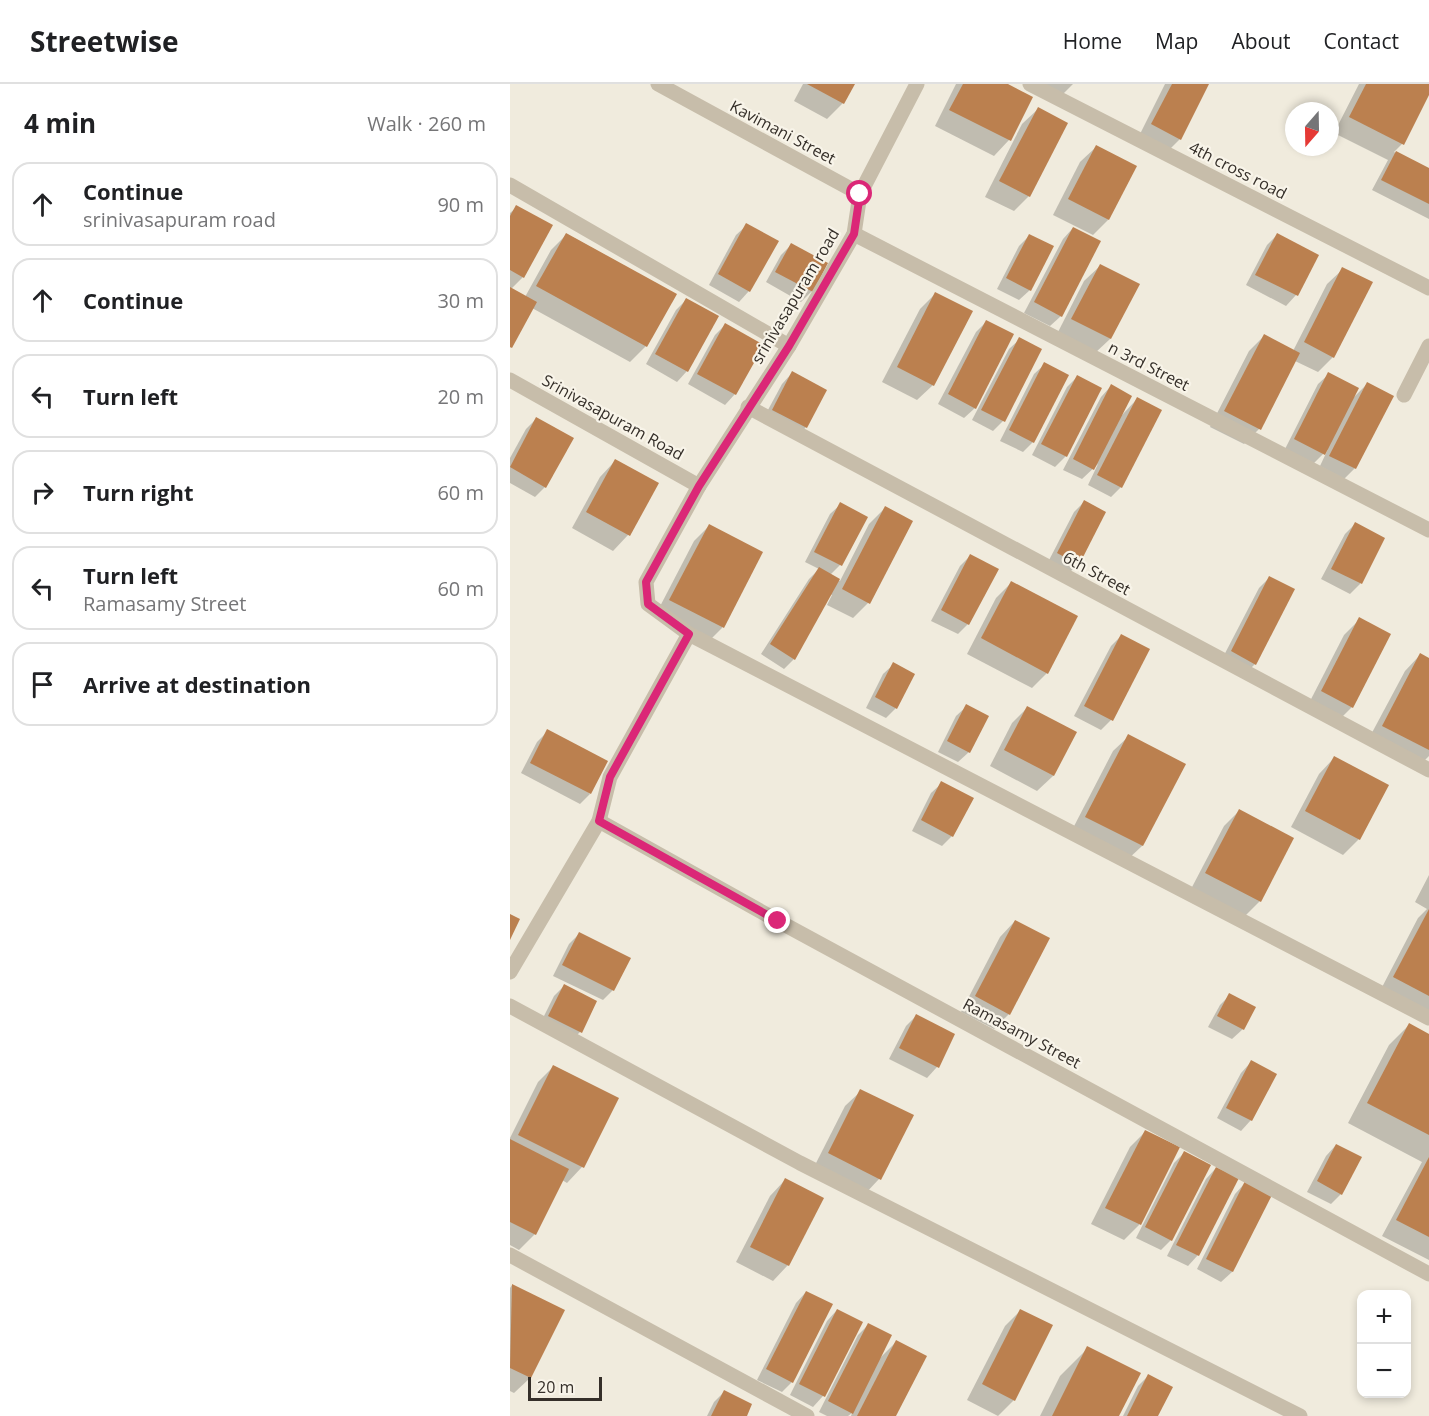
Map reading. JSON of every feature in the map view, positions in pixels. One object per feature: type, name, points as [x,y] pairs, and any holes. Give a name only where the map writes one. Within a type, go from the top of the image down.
[{"type":"street","name":"Kavimani Street","points":[[658,84],[860,194]]},
{"type":"street","name":"srinivasapuram road","points":[[917,84],[860,194],[854,234],[789,346],[699,486],[646,582],[648,604],[689,634],[1429,1018]]},
{"type":"street","name":"4th cross road","points":[[1030,84],[1429,288]]},
{"type":"street","points":[[510,185],[789,346]]},
{"type":"street","name":"n 3rd Street","points":[[854,234],[1429,530]]},
{"type":"street","points":[[1404,395],[1429,346]]},
{"type":"street","name":"Srinivasapuram Road","points":[[510,381],[699,486]]},
{"type":"street","name":"6th Street","points":[[748,407],[1429,770]]},
{"type":"street","points":[[510,972],[599,821],[610,777],[689,634]]},
{"type":"street","name":"Ramasamy Street","points":[[599,821],[778,921],[1429,1274]]},
{"type":"street","points":[[510,1006],[800,1163],[1300,1416]]},
{"type":"street","points":[[510,1255],[807,1416]]},
{"type":"building","points":[[807,84],[855,84],[844,104]]},
{"type":"building","points":[[963,84],[1008,84],[1033,97],[1011,141],[949,110]]},
{"type":"building","points":[[1172,84],[1209,84],[1181,140],[1151,124]]},
{"type":"building","points":[[1366,84],[1429,84],[1429,95],[1404,145],[1349,117]]},
{"type":"building","points":[[1038,107],[1068,123],[1030,197],[999,181]]},
{"type":"building","points":[[1096,145],[1137,166],[1109,220],[1068,199]]},
{"type":"building","points":[[1396,151],[1429,168],[1429,204],[1381,180]]},
{"type":"building","points":[[516,205],[553,225],[524,278],[510,270],[510,216]]},
{"type":"building","points":[[746,223],[779,241],[750,292],[718,274]]},
{"type":"building","points":[[1073,227],[1101,241],[1062,317],[1034,302]]},
{"type":"building","points":[[566,233],[677,294],[647,347],[536,286]]},
{"type":"building","points":[[1277,233],[1319,255],[1298,296],[1255,275]]},
{"type":"building","points":[[1029,234],[1054,246],[1031,291],[1006,278]]},
{"type":"building","points":[[791,243],[828,263],[813,292],[775,272]]},
{"type":"building","points":[[1100,264],[1140,284],[1111,339],[1071,319]]},
{"type":"building","points":[[1342,267],[1373,282],[1334,358],[1304,342]]},
{"type":"building","points":[[510,287],[537,302],[512,348],[510,347]]},
{"type":"building","points":[[935,292],[973,311],[934,386],[897,367]]},
{"type":"building","points":[[686,298],[719,316],[688,372],[655,354]]},
{"type":"building","points":[[986,320],[1014,334],[976,409],[948,394]]},
{"type":"building","points":[[725,323],[764,345],[736,395],[697,374]]},
{"type":"building","points":[[1264,334],[1300,353],[1261,430],[1224,411]]},
{"type":"building","points":[[1019,337],[1042,349],[1005,422],[981,410]]},
{"type":"building","points":[[1044,362],[1069,375],[1034,443],[1009,430]]},
{"type":"building","points":[[792,371],[827,390],[807,428],[772,410]]},
{"type":"building","points":[[1328,372],[1359,388],[1325,455],[1294,439]]},
{"type":"building","points":[[1077,375],[1102,388],[1067,457],[1041,444]]},
{"type":"building","points":[[1367,382],[1394,396],[1356,469],[1329,456]]},
{"type":"building","points":[[1111,384],[1132,396],[1094,470],[1073,459]]},
{"type":"building","points":[[1137,397],[1162,410],[1122,488],[1097,475]]},
{"type":"building","points":[[536,417],[574,438],[546,488],[510,467]]},
{"type":"building","points":[[615,459],[659,483],[630,536],[586,512]]},
{"type":"building","points":[[1084,500],[1106,512],[1079,565],[1057,553]]},
{"type":"building","points":[[840,502],[868,517],[842,566],[814,552]]},
{"type":"building","points":[[885,506],[913,521],[870,604],[842,589]]},
{"type":"building","points":[[1355,522],[1385,538],[1362,584],[1331,569]]},
{"type":"building","points":[[709,524],[763,552],[724,628],[669,600]]},
{"type":"building","points":[[970,554],[999,569],[969,625],[941,610]]},
{"type":"building","points":[[819,567],[840,579],[795,660],[770,644]]},
{"type":"building","points":[[1269,576],[1295,589],[1256,665],[1231,651]]},
{"type":"building","points":[[1011,581],[1078,616],[1048,674],[981,638]]},
{"type":"building","points":[[1359,617],[1391,634],[1353,708],[1321,691]]},
{"type":"building","points":[[1121,634],[1150,649],[1113,721],[1084,706]]},
{"type":"building","points":[[1420,653],[1429,658],[1429,750],[1382,726]]},
{"type":"building","points":[[893,662],[915,674],[897,709],[875,697]]},
{"type":"building","points":[[966,704],[989,716],[970,753],[947,741]]},
{"type":"building","points":[[1027,706],[1077,732],[1054,776],[1004,750]]},
{"type":"building","points":[[547,729],[608,761],[591,794],[530,763]]},
{"type":"building","points":[[1128,734],[1186,764],[1143,846],[1085,817]]},
{"type":"building","points":[[1334,756],[1389,785],[1360,840],[1305,811]]},
{"type":"building","points":[[941,781],[974,798],[953,837],[921,820]]},
{"type":"building","points":[[1239,809],[1294,838],[1261,902],[1205,873]]},
{"type":"building","points":[[1429,909],[1429,996],[1393,977]]},
{"type":"building","points":[[510,914],[520,919],[510,940]]},
{"type":"building","points":[[1015,920],[1050,938],[1010,1015],[975,996]]},
{"type":"building","points":[[579,932],[631,958],[614,991],[562,965]]},
{"type":"building","points":[[564,984],[597,1001],[582,1033],[548,1016]]},
{"type":"building","points":[[1229,993],[1256,1007],[1244,1030],[1217,1016]]},
{"type":"building","points":[[916,1014],[955,1034],[939,1068],[899,1048]]},
{"type":"building","points":[[1409,1023],[1429,1034],[1429,1135],[1367,1103]]},
{"type":"building","points":[[1251,1060],[1277,1074],[1252,1121],[1226,1108]]},
{"type":"building","points":[[553,1065],[619,1098],[584,1168],[518,1135]]},
{"type":"building","points":[[860,1089],[914,1115],[881,1180],[828,1153]]},
{"type":"building","points":[[1145,1130],[1180,1147],[1141,1225],[1105,1208]]},
{"type":"building","points":[[510,1139],[569,1169],[536,1235],[510,1222]]},
{"type":"building","points":[[1336,1144],[1362,1157],[1342,1195],[1317,1181]]},
{"type":"building","points":[[1184,1151],[1211,1165],[1172,1241],[1145,1227]]},
{"type":"building","points":[[1429,1157],[1429,1237],[1396,1220]]},
{"type":"building","points":[[1216,1167],[1239,1178],[1199,1256],[1176,1245]]},
{"type":"building","points":[[785,1178],[824,1198],[789,1266],[750,1247]]},
{"type":"building","points":[[1245,1181],[1272,1195],[1233,1272],[1206,1259]]},
{"type":"building","points":[[512,1284],[565,1310],[531,1378],[510,1368]]},
{"type":"building","points":[[806,1291],[833,1304],[793,1383],[766,1369]]},
{"type":"building","points":[[837,1309],[863,1322],[825,1397],[799,1384]]},
{"type":"building","points":[[1020,1309],[1053,1325],[1015,1401],[982,1384]]},
{"type":"building","points":[[868,1323],[892,1335],[853,1414],[828,1401]]},
{"type":"building","points":[[896,1340],[927,1356],[896,1416],[857,1416]]},
{"type":"building","points":[[1087,1346],[1141,1373],[1119,1416],[1052,1416]]},
{"type":"building","points":[[1148,1374],[1173,1387],[1158,1416],[1127,1416]]},
{"type":"building","points":[[724,1390],[752,1404],[747,1416],[711,1416]]},
{"type":"route","points":[[778,921],[599,821],[610,777],[689,634],[648,604],[646,582],[699,486],[789,346],[854,234],[860,194]]}]
